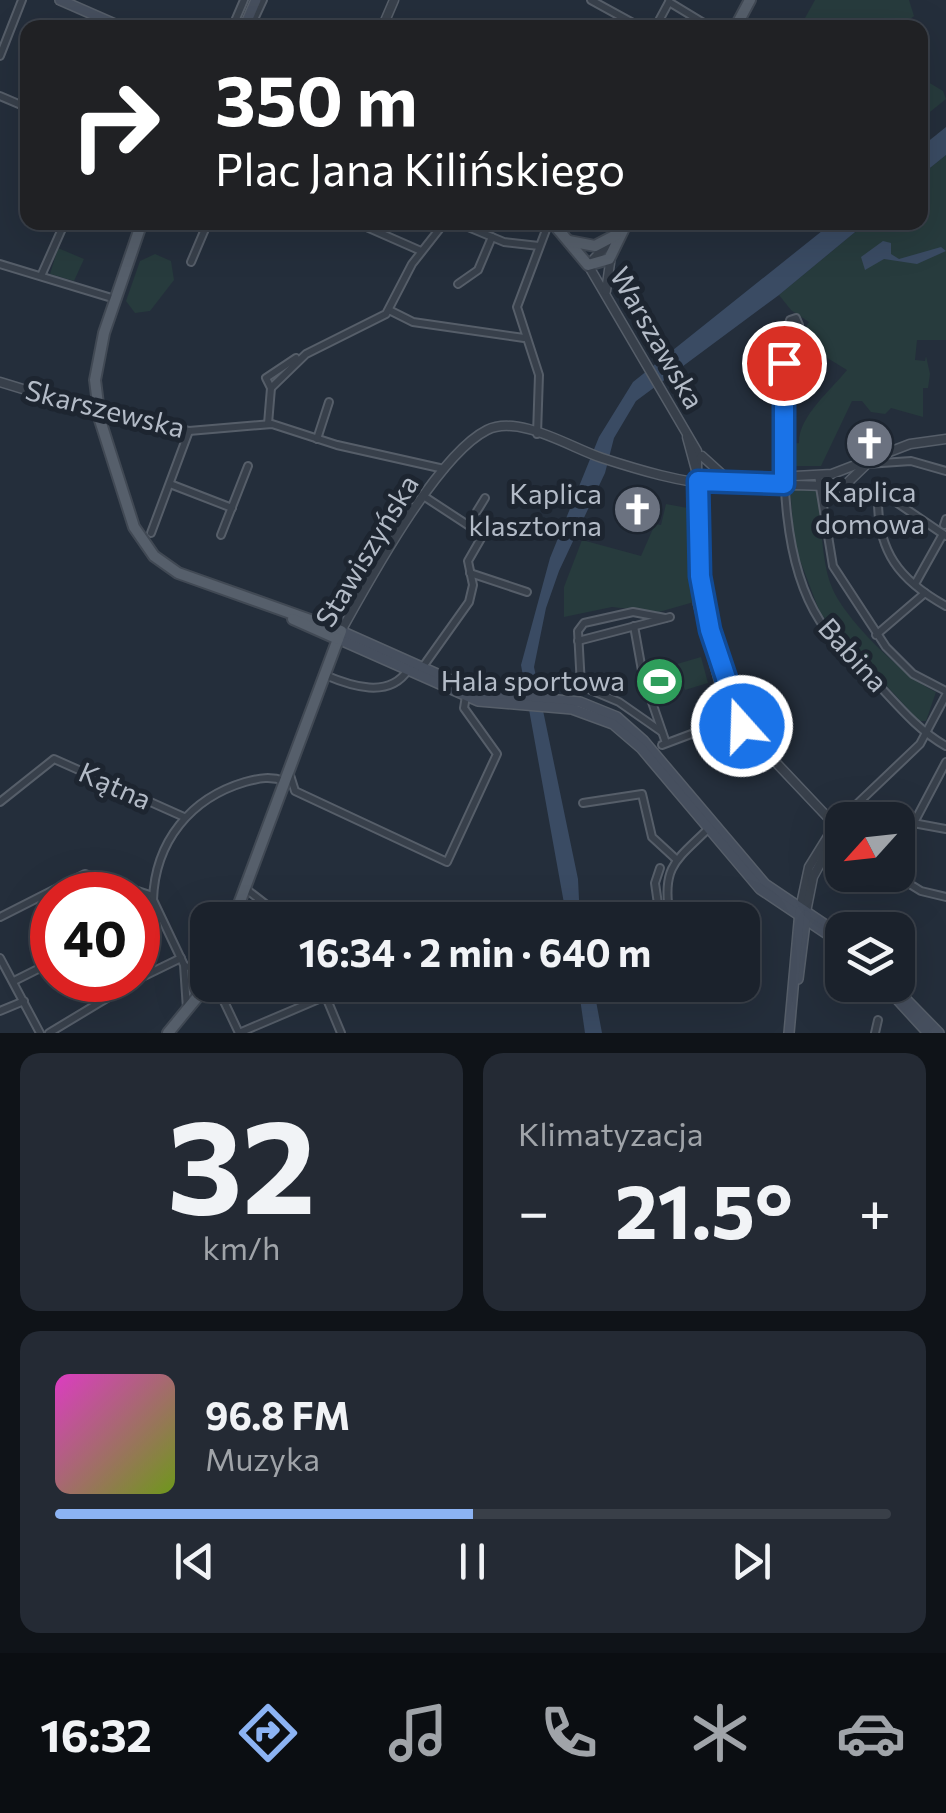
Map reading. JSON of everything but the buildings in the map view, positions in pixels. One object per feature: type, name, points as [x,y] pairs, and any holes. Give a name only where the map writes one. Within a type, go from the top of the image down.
[{"type":"main road","points":[[60,0],[106,20]]},
{"type":"main road","points":[[139,230],[96,366],[98,412],[129,515],[143,542],[169,567],[422,668],[470,694]]},
{"type":"main road","name":"Warszawska","points":[[558,230],[588,265]]},
{"type":"main road","points":[[568,241],[591,246],[611,241],[620,230]]},
{"type":"main road","points":[[588,265],[601,264],[611,256],[622,230]]},
{"type":"main road","points":[[339,635],[408,670],[470,694],[518,703],[596,707],[630,727],[760,878],[825,931]]},
{"type":"main road","name":"Stawiszyńska","points":[[240,902],[339,635]]},
{"type":"main road","points":[[558,704],[594,715],[626,733],[760,888],[825,926]]},
{"type":"main road","points":[[789,1033],[803,914]]},
{"type":"main road","points":[[168,1033],[194,1002]]},
{"type":"main road","points":[[900,1002],[928,1033]]},
{"type":"main road","points":[[908,1002],[938,1033]]},
{"type":"street","points":[[0,56],[22,0]]},
{"type":"street","points":[[590,0],[627,20]]},
{"type":"street","points":[[670,1],[700,20]]},
{"type":"street","points":[[42,276],[61,230]]},
{"type":"street","points":[[191,262],[205,230]]},
{"type":"street","points":[[373,230],[422,251]]},
{"type":"street","points":[[272,424],[271,388],[266,378],[369,326],[388,310],[439,230]]},
{"type":"street","points":[[475,230],[540,246]]},
{"type":"street","points":[[537,434],[539,375],[518,316],[519,297],[547,230]]},
{"type":"street","points":[[458,284],[478,270],[492,237]]},
{"type":"street","points":[[588,265],[611,241]]},
{"type":"street","points":[[606,296],[611,256]]},
{"type":"street","points":[[0,264],[115,299]]},
{"type":"street","name":"Warszawska","points":[[588,265],[697,451],[698,481]]},
{"type":"street","points":[[388,310],[413,322],[524,338]]},
{"type":"street","name":"Babina","points":[[784,342],[791,550],[816,614],[926,734],[946,746]]},
{"type":"street","name":"Skarszewska","points":[[0,382],[98,412],[189,431],[272,424],[317,439],[444,469]]},
{"type":"street","points":[[317,439],[329,402]]},
{"type":"street","name":"Stawiszyńska","points":[[339,635],[444,469],[489,428],[509,426],[618,463],[698,481]]},
{"type":"street","points":[[152,533],[189,431]]},
{"type":"street","name":"Warszawska","points":[[686,431],[698,481]]},
{"type":"street","points":[[698,481],[786,480],[818,475],[869,462],[894,449],[946,439]]},
{"type":"street","points":[[894,449],[896,461]]},
{"type":"street","points":[[697,451],[724,476]]},
{"type":"street","points":[[842,488],[869,462],[928,464],[946,471]]},
{"type":"street","points":[[220,535],[248,466]]},
{"type":"street","points":[[845,470],[853,480]]},
{"type":"street","points":[[818,475],[828,556],[876,634],[913,674],[946,693],[926,734],[858,802]]},
{"type":"street","points":[[698,481],[724,476],[786,480],[842,488],[900,503],[944,535],[916,584]]},
{"type":"street","points":[[698,481],[700,576],[736,718],[825,814]]},
{"type":"street","points":[[170,484],[232,508]]},
{"type":"street","points":[[422,668],[468,602],[473,585],[469,558],[483,534],[473,518],[425,497]]},
{"type":"street","points":[[878,497],[884,548],[916,584],[946,606]]},
{"type":"street","points":[[473,518],[486,498]]},
{"type":"street","points":[[470,573],[527,592]]},
{"type":"street","points":[[876,634],[926,593]]},
{"type":"street","points":[[578,641],[668,617],[635,612],[584,623],[578,628],[578,641],[582,688],[619,702],[662,732]]},
{"type":"street","points":[[634,626],[642,676],[664,744],[736,718]]},
{"type":"street","points":[[324,675],[367,688],[397,682],[408,670]]},
{"type":"street","points":[[160,872],[165,852],[184,816],[202,799],[223,788],[286,776],[295,791],[447,862],[497,754],[464,708],[470,694]]},
{"type":"street","name":"Kątna","points":[[0,802],[54,759],[184,816]]},
{"type":"street","points":[[915,819],[946,762]]},
{"type":"street","points":[[583,804],[642,794],[652,837],[677,860]]},
{"type":"street","points":[[915,823],[946,829]]},
{"type":"street","points":[[660,882],[708,828]]},
{"type":"street","points":[[803,914],[803,889],[812,860],[825,840]]},
{"type":"street","points":[[803,914],[813,877],[825,859]]},
{"type":"street","points":[[660,868],[660,902]]},
{"type":"street","points":[[660,882],[666,902]]},
{"type":"street","points":[[915,887],[946,897]]},
{"type":"street","points":[[245,888],[263,902]]},
{"type":"street","points":[[783,897],[803,889]]},
{"type":"street","points":[[0,917],[30,902]]},
{"type":"street","points":[[160,913],[183,962],[188,1010]]},
{"type":"street","points":[[0,958],[40,1033]]},
{"type":"street","points":[[183,962],[190,968]]},
{"type":"street","points":[[160,971],[183,962]]},
{"type":"street","points":[[14,980],[30,972]]},
{"type":"street","points":[[0,1010],[24,1001]]},
{"type":"street","points":[[50,1033],[101,1002]]},
{"type":"street","points":[[224,1002],[239,1033],[312,1002]]},
{"type":"street","points":[[328,1002],[341,1033]]},
{"type":"street","points":[[875,1033],[878,1020]]},
{"type":"green space","points":[[815,0],[909,0],[914,16],[909,20],[804,20]]},
{"type":"green space","points":[[928,82],[943,91],[946,99],[928,114]]},
{"type":"green space","points":[[946,155],[946,340],[917,340],[915,360],[925,361],[926,356],[930,374],[928,388],[923,388],[923,417],[891,408],[885,414],[871,412],[862,401],[852,401],[821,466],[791,466],[790,444],[799,443],[804,423],[847,370],[798,340],[809,322],[791,310],[779,295],[858,230],[928,230],[928,170]]},
{"type":"green space","points":[[58,248],[84,259],[74,281],[50,274]]},
{"type":"green space","points":[[155,254],[171,261],[174,280],[150,311],[135,313],[126,301],[140,261]]},
{"type":"green space","points":[[790,488],[818,491],[828,576],[837,598],[892,660],[936,692],[926,721],[919,721],[820,613],[795,547]]},
{"type":"green space","points":[[666,504],[693,509],[694,602],[659,612],[612,607],[564,617],[564,587],[582,540],[641,556],[655,524],[661,525]]},
{"type":"green space","points":[[701,657],[708,683],[685,690],[677,664]]},
{"type":"water","points":[[946,127],[946,155],[928,170],[928,142]]},
{"type":"water","points":[[823,230],[858,230],[779,295],[636,401],[614,438],[605,473],[546,608],[534,667],[578,879],[579,902],[564,902],[521,665],[550,558],[599,437],[633,382]]},
{"type":"water","points":[[883,241],[891,243],[891,254],[899,259],[941,247],[946,251],[917,264],[884,259],[865,270],[861,257]]},
{"type":"water","points":[[580,1002],[596,1002],[602,1033],[585,1033]]},
{"type":"place","name":"Kaplica domowa","points":[[870,444]]},
{"type":"place","name":"Kaplica klasztorna","points":[[637,510]]},
{"type":"place","name":"Hala sportowa","points":[[660,681]]},
{"type":"route","points":[[742,726],[736,718],[706,614],[700,576],[698,481],[718,485],[784,484],[784,363]]}]
